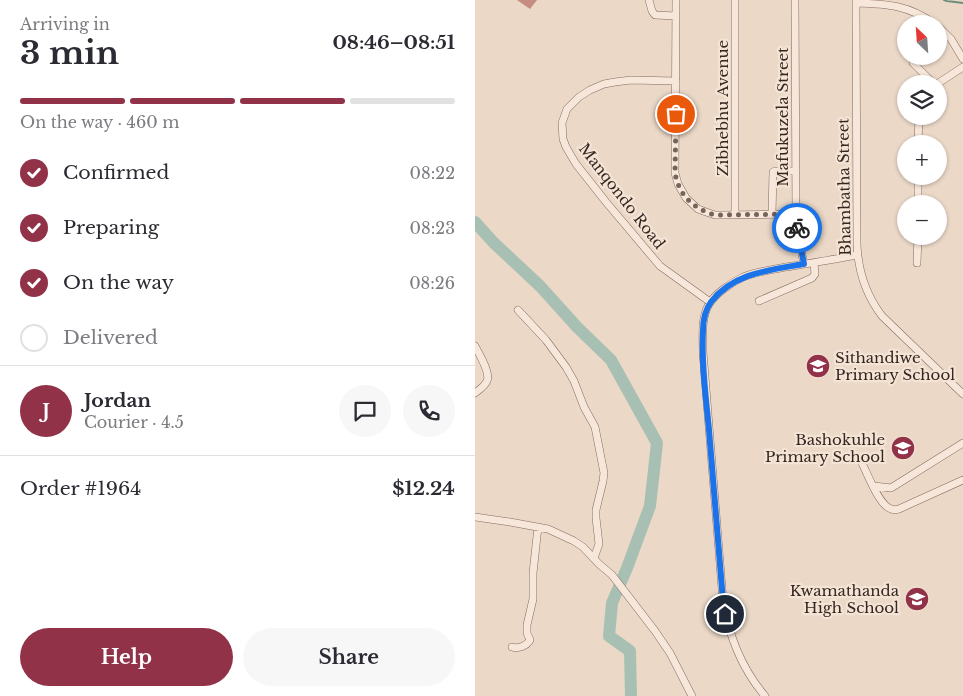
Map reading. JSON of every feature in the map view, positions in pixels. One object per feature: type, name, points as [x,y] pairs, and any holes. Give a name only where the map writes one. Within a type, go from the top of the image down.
[{"type":"street","points":[[649,0],[655,15],[676,16]]},
{"type":"street","points":[[676,0],[675,173],[678,184],[686,198],[698,208],[715,215],[796,214]]},
{"type":"street","name":"Zibhebhu Avenue","points":[[735,0],[735,215]]},
{"type":"street","name":"Mafukuzela Street","points":[[795,0],[796,214],[804,264]]},
{"type":"street","points":[[856,2],[876,2],[899,6],[922,15]]},
{"type":"street","name":"Bhambatha Street","points":[[856,2],[857,255],[860,272],[873,305],[893,328],[963,394]]},
{"type":"street","points":[[947,35],[963,58]]},
{"type":"street","points":[[915,65],[926,75]]},
{"type":"street","points":[[947,77],[963,67]]},
{"type":"street","name":"Manqondo Road","points":[[676,81],[615,82],[590,90],[579,97],[567,109],[562,123],[563,139],[575,164],[654,260],[710,302]]},
{"type":"street","points":[[783,170],[784,151]]},
{"type":"street","points":[[773,214],[773,173],[775,170],[796,170]]},
{"type":"street","points":[[917,263],[918,245]]},
{"type":"street","points":[[765,696],[747,671],[738,652],[728,625],[723,601],[703,352],[705,316],[710,302],[726,287],[751,274],[857,255]]},
{"type":"street","points":[[759,301],[812,278],[815,274],[814,263]]},
{"type":"street","points":[[518,310],[543,336],[566,367],[595,427],[604,473],[596,510],[599,544],[592,556]]},
{"type":"street","points":[[475,346],[488,377],[486,384],[475,393]]},
{"type":"street","points":[[873,486],[891,488],[963,442]]},
{"type":"street","points":[[862,463],[885,505],[895,510],[963,480]]},
{"type":"street","points":[[475,517],[548,529],[574,541],[612,575],[628,595],[670,653],[692,696]]},
{"type":"street","points":[[512,647],[517,648],[525,645],[530,640],[527,626],[533,599],[533,572],[538,527]]},
{"type":"building","points":[[517,0],[537,0],[530,9]]},
{"type":"waterway","points":[[944,0],[963,3]]},
{"type":"waterway","points":[[475,222],[611,360],[657,443],[650,506],[612,603],[609,636],[630,651],[631,696]]},
{"type":"way so far","points":[[676,114],[675,173],[681,191],[686,198],[698,208],[715,215],[796,214],[797,228]]},
{"type":"place","name":"Sithandiwe Primary School","points":[[818,366]]},
{"type":"place","name":"Bashokuhle Primary School","points":[[903,448]]},
{"type":"place","name":"Kwamathanda High School","points":[[917,599]]},
{"type":"route","points":[[725,614],[704,370],[703,331],[705,316],[710,302],[734,282],[751,274],[804,264],[797,228]]}]
